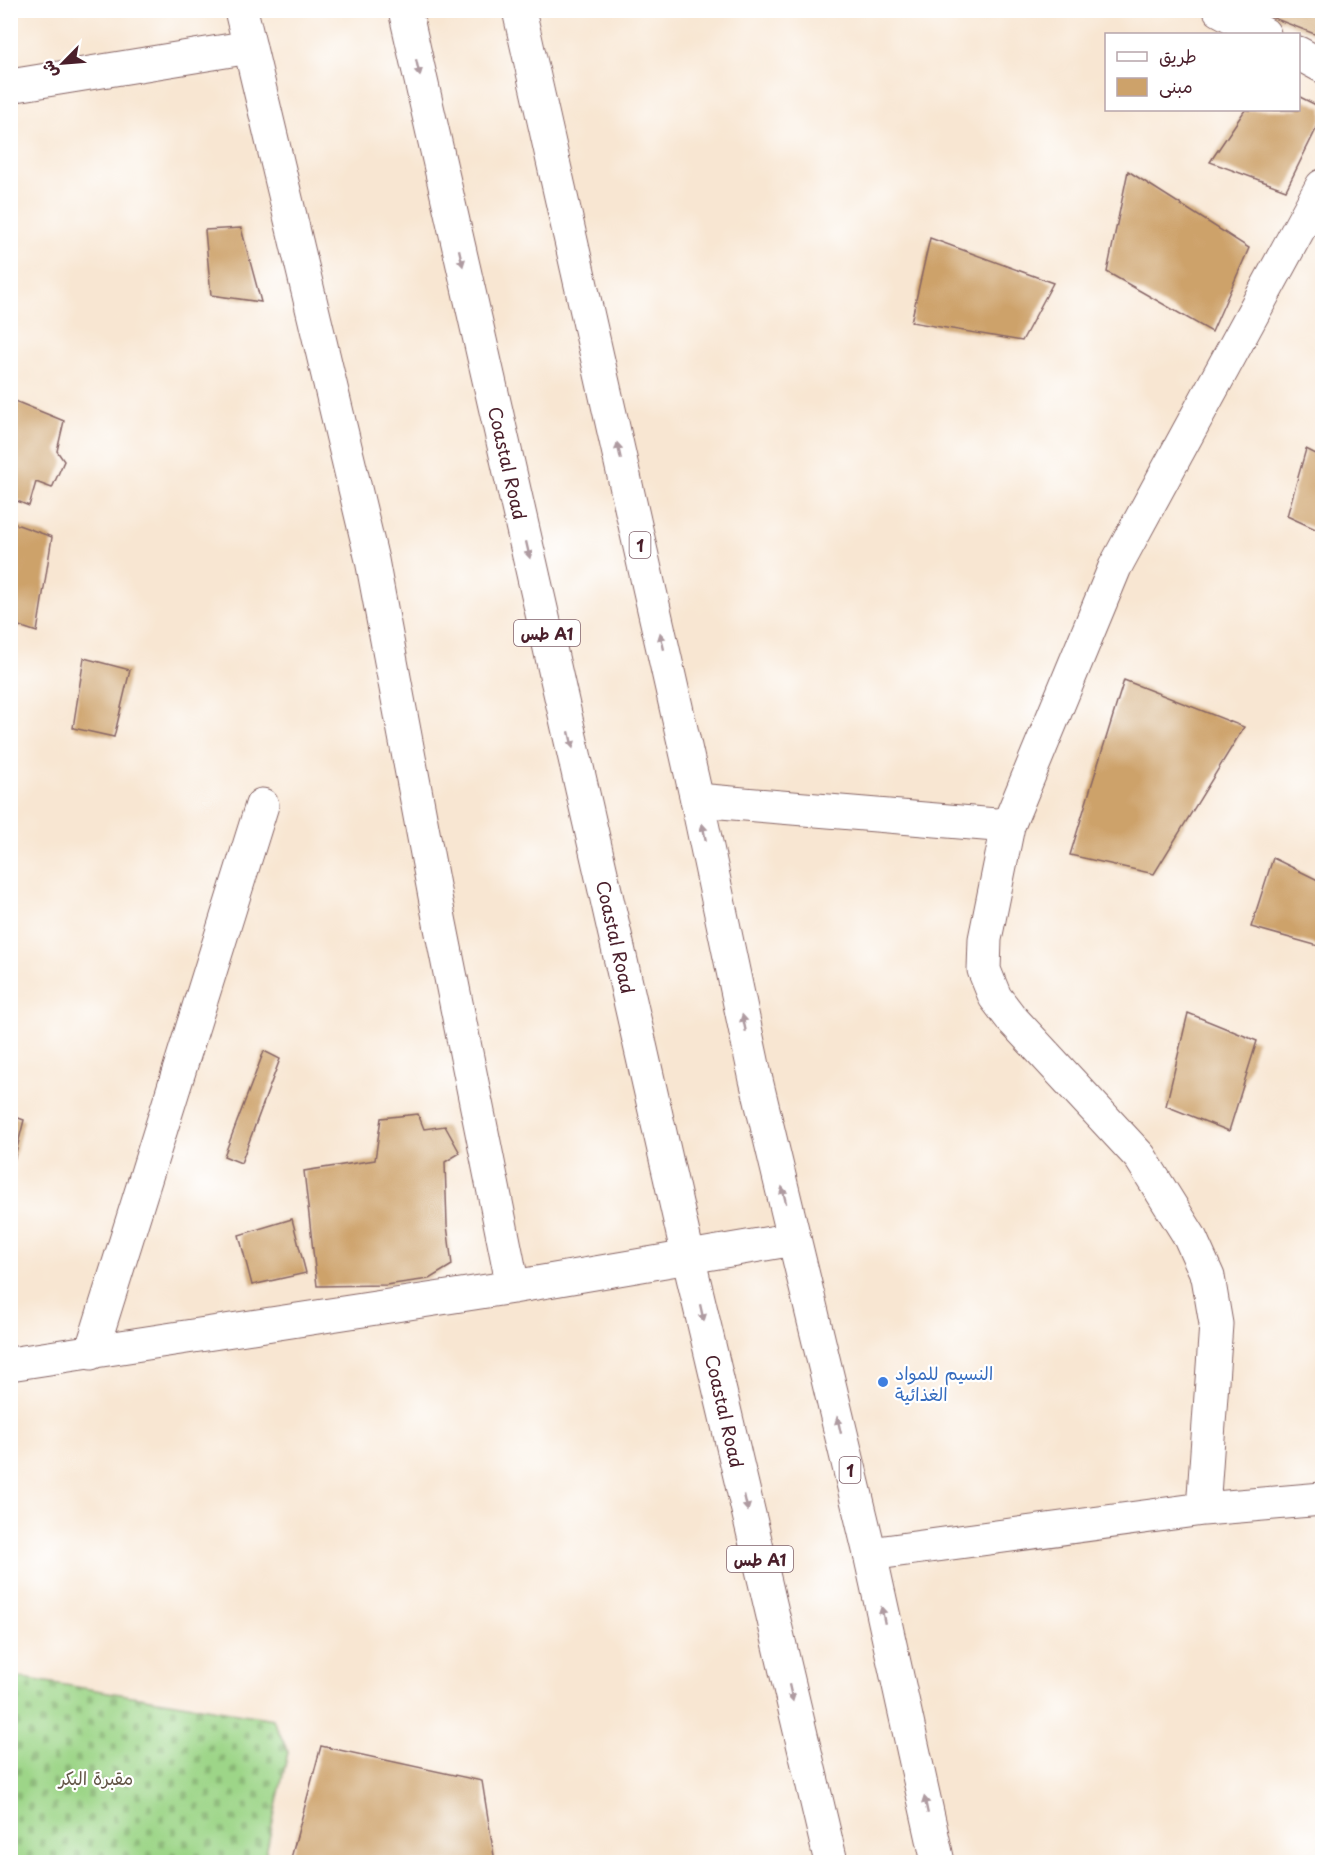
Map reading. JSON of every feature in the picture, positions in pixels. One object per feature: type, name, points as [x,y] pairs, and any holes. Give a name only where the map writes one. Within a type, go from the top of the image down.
[{"type":"main road","points":[[241,10],[372,560],[440,923],[513,1287]]},
{"type":"main road","name":"Coastal Road","points":[[405,10],[688,1256],[831,1863]]},
{"type":"main road","name":"1","points":[[519,10],[697,800],[756,1080],[870,1554],[938,1863]]},
{"type":"main road","points":[[1220,10],[1262,33]]},
{"type":"main road","points":[[10,86],[250,47]]},
{"type":"main road","points":[[1300,54],[1323,66]]},
{"type":"main road","points":[[1203,1509],[1216,1324],[1208,1277],[1190,1237],[1140,1157],[1011,1018],[995,997],[984,970],[985,939],[1008,826],[1115,567],[1323,186]]},
{"type":"main road","points":[[697,800],[1008,826]]},
{"type":"main road","points":[[91,1353],[262,805]]},
{"type":"main road","points":[[10,1364],[513,1287],[794,1239]]},
{"type":"main road","points":[[870,1554],[1203,1509],[1323,1500]]},
{"type":"green space","name":"مقبرة البكر","points":[[10,1676],[273,1719],[288,1752],[264,1862],[11,1862]]},
{"type":"building","points":[[1267,10],[1322,10],[1322,37],[1266,15]]},
{"type":"building","points":[[1300,97],[1322,108],[1322,117],[1286,190],[1210,162],[1244,111],[1300,111]]},
{"type":"building","points":[[1128,171],[1249,248],[1212,332],[1107,272]]},
{"type":"building","points":[[241,228],[261,302],[211,295],[205,230]]},
{"type":"building","points":[[930,238],[1053,283],[1022,341],[911,322]]},
{"type":"building","points":[[10,399],[64,421],[57,451],[64,461],[52,488],[36,482],[29,506],[10,498]]},
{"type":"building","points":[[1306,449],[1322,457],[1322,532],[1287,516]]},
{"type":"building","points":[[10,522],[52,537],[37,632],[10,623]]},
{"type":"building","points":[[84,658],[130,670],[114,737],[73,728]]},
{"type":"building","points":[[1124,680],[1244,727],[1154,874],[1070,855]]},
{"type":"building","points":[[1273,858],[1322,882],[1322,947],[1251,927]]},
{"type":"building","points":[[1188,1013],[1257,1041],[1229,1131],[1166,1106]]},
{"type":"building","points":[[264,1051],[280,1059],[241,1163],[224,1156]]},
{"type":"building","points":[[418,1114],[424,1129],[445,1126],[460,1153],[445,1162],[447,1225],[452,1265],[429,1279],[386,1285],[317,1286],[304,1171],[375,1160],[381,1118]]},
{"type":"building","points":[[10,1115],[24,1120],[11,1172],[10,1172]]},
{"type":"building","points":[[292,1219],[306,1273],[252,1285],[239,1235]]},
{"type":"building","points":[[321,1746],[482,1781],[495,1862],[290,1862]]},
{"type":"place","name":"النسيم للمواد الغذائية","points":[[883,1382]]}]
